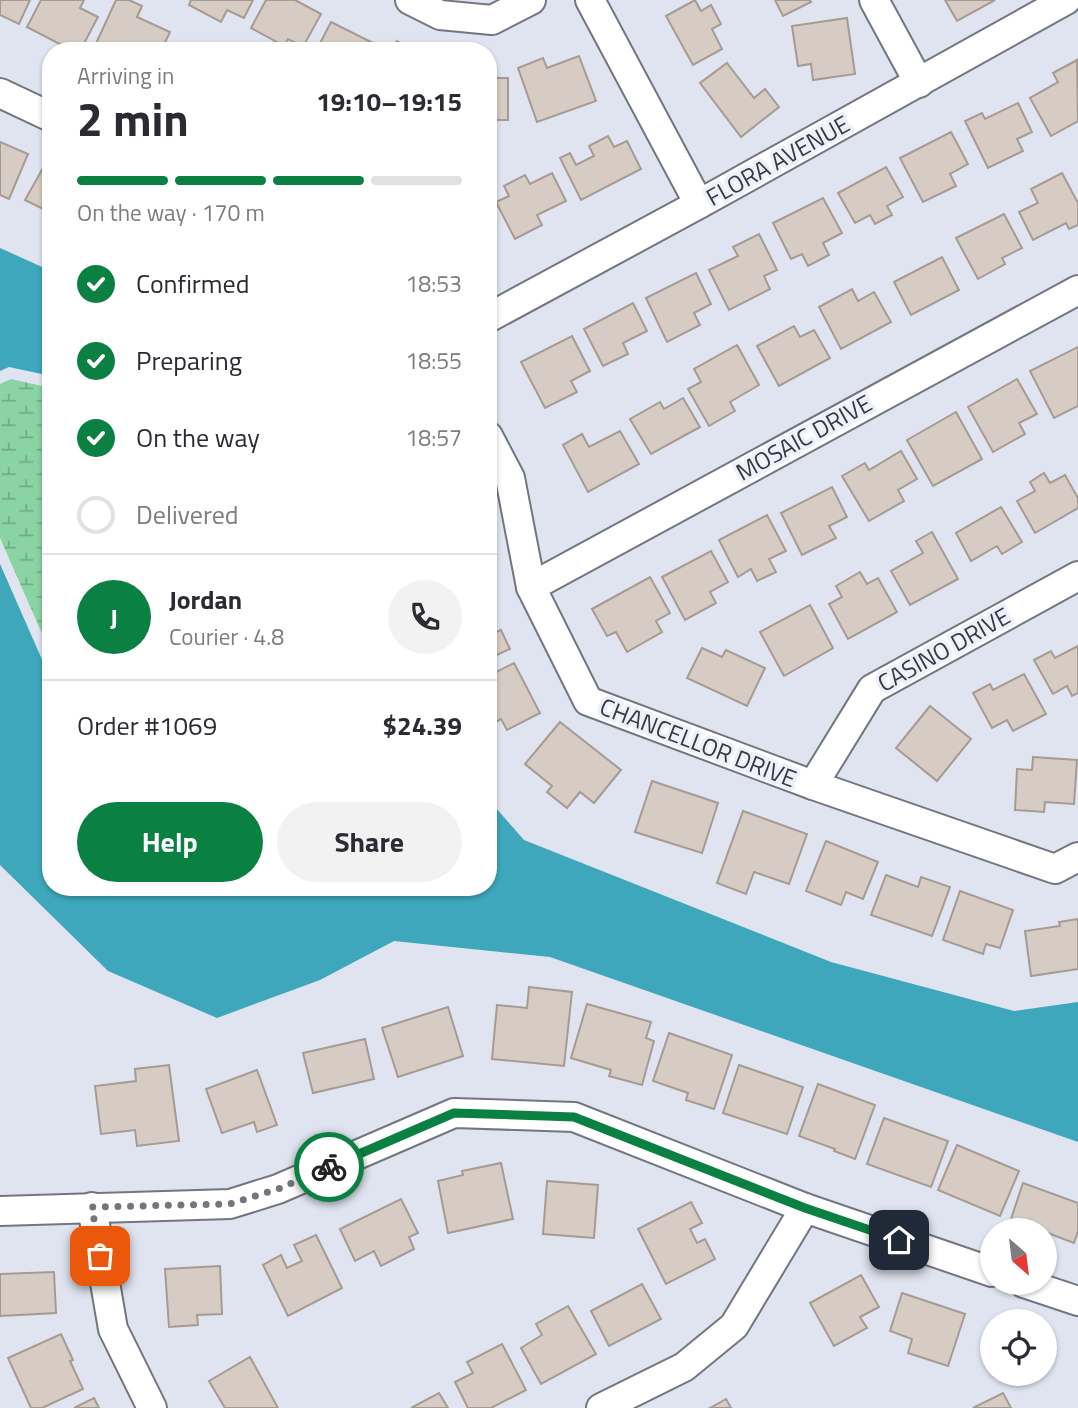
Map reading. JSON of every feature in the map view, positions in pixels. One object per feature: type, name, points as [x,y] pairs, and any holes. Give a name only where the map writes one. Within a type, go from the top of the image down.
[{"type":"street","points":[[410,0],[440,15],[492,20],[531,0]]},
{"type":"street","points":[[590,0],[699,204]]},
{"type":"street","points":[[874,0],[919,83]]},
{"type":"street","name":"FLORA AVENUE","points":[[497,313],[1066,0]]},
{"type":"street","points":[[0,93],[42,113]]},
{"type":"street","name":"MOSAIC DRIVE","points":[[531,587],[1078,290]]},
{"type":"street","name":"CHANCELLOR DRIVE","points":[[497,453],[510,478],[531,587],[589,701],[813,785],[1055,869],[1078,858]]},
{"type":"street","name":"CASINO DRIVE","points":[[813,785],[872,689],[1078,576]]},
{"type":"street","points":[[0,1211],[230,1204],[278,1189],[454,1113],[574,1117],[805,1208],[980,1268]]},
{"type":"street","points":[[92,1207],[113,1329],[152,1408]]},
{"type":"street","points":[[601,1408],[684,1367],[734,1326],[805,1208]]},
{"type":"street","points":[[1057,1294],[1078,1301]]},
{"type":"green space","points":[[11,379],[42,386],[42,634],[0,538],[0,384]]},
{"type":"water","points":[[0,248],[42,267],[42,374],[9,367],[0,371]]},
{"type":"water","points":[[0,564],[42,660],[42,896],[497,896],[497,809],[524,840],[831,962],[1014,1011],[1078,1002],[1078,1142],[550,957],[394,941],[320,980],[217,1018],[108,971],[0,865]]},
{"type":"building","points":[[0,0],[30,0],[19,24],[0,15]]},
{"type":"building","points":[[41,0],[84,0],[80,8],[98,17],[85,42],[56,42],[27,27]]},
{"type":"building","points":[[116,0],[129,0],[142,6],[137,17],[170,32],[165,42],[97,42]]},
{"type":"building","points":[[191,0],[253,0],[244,18],[227,10],[221,22],[189,5]]},
{"type":"building","points":[[266,0],[295,0],[321,14],[306,42],[288,39],[286,42],[277,42],[251,28]]},
{"type":"building","points":[[695,0],[701,11],[711,5],[721,24],[712,29],[722,49],[693,65],[666,16]]},
{"type":"building","points":[[775,0],[810,0],[811,2],[783,16]]},
{"type":"building","points":[[945,0],[995,0],[957,21]]},
{"type":"building","points":[[847,18],[855,74],[813,80],[811,64],[798,66],[792,26]]},
{"type":"building","points":[[331,22],[371,42],[321,42]]},
{"type":"building","points":[[579,56],[596,101],[537,122],[518,68],[543,58],[547,68]]},
{"type":"building","points":[[1077,60],[1078,121],[1051,136],[1030,98],[1058,82],[1053,73]]},
{"type":"building","points":[[727,63],[754,98],[765,89],[779,107],[741,137],[700,83]]},
{"type":"building","points":[[497,78],[508,78],[508,120],[497,120]]},
{"type":"building","points":[[1018,103],[1032,132],[1017,139],[1023,151],[988,168],[965,121],[982,113],[985,119]]},
{"type":"building","points":[[951,132],[968,164],[950,174],[956,186],[923,202],[900,158]]},
{"type":"building","points":[[608,136],[614,147],[627,141],[641,169],[581,200],[560,158],[570,153],[576,165],[594,156],[589,146]]},
{"type":"building","points":[[0,142],[28,154],[9,199],[0,195]]},
{"type":"building","points":[[886,167],[903,197],[887,206],[892,215],[875,224],[870,215],[855,223],[838,193]]},
{"type":"building","points":[[42,170],[42,208],[25,200]]},
{"type":"building","points":[[552,173],[566,201],[537,215],[542,225],[515,239],[497,202],[509,196],[504,186],[525,175],[530,184]]},
{"type":"building","points":[[1062,173],[1078,203],[1078,225],[1069,229],[1066,223],[1033,240],[1019,212],[1038,203],[1031,189]]},
{"type":"building","points":[[823,198],[842,233],[823,243],[829,255],[808,266],[802,254],[791,259],[773,223]]},
{"type":"building","points":[[1004,214],[1022,248],[1002,258],[1005,264],[978,279],[956,238]]},
{"type":"building","points":[[759,234],[777,270],[764,276],[770,289],[729,310],[709,270],[738,256],[733,247]]},
{"type":"building","points":[[942,257],[959,290],[911,315],[894,282]]},
{"type":"building","points":[[696,273],[711,304],[694,313],[700,325],[667,342],[646,298]]},
{"type":"building","points":[[852,289],[858,301],[874,292],[891,322],[841,349],[819,307]]},
{"type":"building","points":[[633,303],[647,331],[623,343],[628,354],[603,366],[584,329]]},
{"type":"building","points":[[794,326],[800,337],[814,330],[830,358],[779,386],[757,346]]},
{"type":"building","points":[[572,336],[590,371],[571,381],[577,392],[545,408],[521,362]]},
{"type":"building","points":[[737,345],[759,385],[730,402],[735,411],[709,426],[688,389],[701,382],[694,369]]},
{"type":"building","points":[[1078,347],[1078,406],[1054,418],[1030,371]]},
{"type":"building","points":[[1017,379],[1037,414],[1019,423],[1025,434],[993,452],[968,407]]},
{"type":"building","points":[[683,398],[700,427],[651,454],[630,419],[660,402],[664,409]]},
{"type":"building","points":[[956,412],[982,459],[933,486],[907,440]]},
{"type":"building","points":[[620,431],[639,464],[588,492],[563,445],[582,434],[589,447]]},
{"type":"building","points":[[901,451],[917,479],[898,490],[904,501],[869,521],[842,476],[865,463],[869,470]]},
{"type":"building","points":[[1044,473],[1050,483],[1065,475],[1078,498],[1078,508],[1035,533],[1017,501],[1035,491],[1030,482]]},
{"type":"building","points":[[832,487],[847,517],[829,526],[836,538],[802,555],[781,513]]},
{"type":"building","points":[[1001,507],[1022,542],[1002,554],[997,546],[971,561],[956,533]]},
{"type":"building","points":[[767,515],[786,551],[769,559],[776,572],[757,581],[751,569],[738,577],[719,540]]},
{"type":"building","points":[[932,532],[958,579],[910,605],[891,571],[923,553],[916,541]]},
{"type":"building","points":[[711,551],[728,582],[710,592],[716,603],[685,620],[662,577]]},
{"type":"building","points":[[860,572],[867,584],[878,578],[897,612],[848,639],[829,604],[842,597],[836,586]]},
{"type":"building","points":[[650,577],[670,613],[656,621],[662,632],[627,652],[616,632],[607,636],[592,609]]},
{"type":"building","points":[[810,605],[833,648],[784,676],[760,632]]},
{"type":"building","points":[[501,630],[510,649],[497,655],[497,632]]},
{"type":"building","points":[[1078,646],[1078,693],[1072,696],[1067,686],[1053,694],[1034,660],[1051,651],[1055,658]]},
{"type":"building","points":[[702,648],[722,657],[726,650],[765,668],[747,706],[687,678]]},
{"type":"building","points":[[514,663],[540,713],[507,730],[501,719],[497,721],[497,672]]},
{"type":"building","points":[[1024,674],[1046,714],[1013,731],[1007,720],[992,728],[973,693],[990,684],[993,690]]},
{"type":"building","points":[[930,706],[971,739],[937,781],[896,748]]},
{"type":"building","points":[[560,722],[621,770],[594,803],[580,792],[567,808],[547,792],[552,786],[525,764]]},
{"type":"building","points":[[1033,757],[1077,760],[1074,804],[1045,802],[1044,812],[1015,810],[1017,769],[1032,770]]},
{"type":"building","points":[[652,781],[718,803],[702,853],[635,832]]},
{"type":"building","points":[[743,811],[807,834],[789,884],[754,872],[746,894],[717,883]]},
{"type":"building","points":[[826,841],[878,862],[863,899],[846,892],[841,905],[806,891]]},
{"type":"building","points":[[886,875],[918,887],[921,877],[950,887],[932,936],[871,915]]},
{"type":"building","points":[[960,891],[1013,910],[1000,948],[986,944],[983,954],[943,940]]},
{"type":"building","points":[[1078,919],[1078,969],[1031,976],[1025,931],[1060,926],[1059,922]]},
{"type":"building","points":[[529,987],[572,992],[564,1066],[492,1059],[497,1005],[527,1008]]},
{"type":"building","points":[[587,1004],[651,1022],[646,1038],[654,1041],[642,1085],[609,1076],[611,1070],[571,1058]]},
{"type":"building","points":[[448,1007],[463,1056],[398,1077],[382,1028]]},
{"type":"building","points":[[669,1033],[732,1055],[714,1109],[686,1100],[688,1093],[653,1081]]},
{"type":"building","points":[[365,1039],[374,1079],[313,1093],[303,1053]]},
{"type":"building","points":[[169,1065],[179,1141],[137,1146],[135,1130],[101,1134],[95,1086],[136,1081],[135,1069]]},
{"type":"building","points":[[739,1065],[803,1087],[787,1134],[723,1113]]},
{"type":"building","points":[[257,1070],[277,1125],[257,1132],[254,1122],[222,1133],[206,1089]]},
{"type":"building","points":[[818,1084],[875,1105],[855,1159],[799,1136]]},
{"type":"building","points":[[884,1118],[948,1141],[931,1187],[867,1164]]},
{"type":"building","points":[[957,1145],[1019,1171],[1000,1216],[938,1190]]},
{"type":"building","points":[[501,1163],[513,1219],[448,1233],[438,1181],[463,1175],[462,1171]]},
{"type":"building","points":[[547,1181],[598,1185],[594,1238],[543,1234]]},
{"type":"building","points":[[1023,1183],[1078,1203],[1078,1231],[1074,1243],[1057,1237],[1057,1218],[1011,1218]]},
{"type":"building","points":[[401,1199],[418,1233],[409,1237],[414,1249],[381,1266],[374,1251],[355,1261],[340,1229]]},
{"type":"building","points":[[691,1202],[702,1223],[690,1229],[697,1243],[705,1239],[715,1259],[666,1284],[638,1229]]},
{"type":"building","points":[[316,1235],[342,1288],[288,1316],[263,1265],[281,1255],[287,1268],[302,1261],[294,1245]]},
{"type":"building","points":[[220,1266],[222,1314],[197,1315],[198,1325],[169,1327],[165,1269]]},
{"type":"building","points":[[54,1272],[56,1313],[0,1316],[0,1274]]},
{"type":"building","points":[[861,1275],[879,1307],[860,1317],[867,1328],[834,1346],[810,1303]]},
{"type":"building","points":[[642,1284],[661,1319],[609,1346],[591,1311]]},
{"type":"building","points":[[902,1293],[965,1314],[948,1366],[908,1353],[912,1339],[890,1331]]},
{"type":"building","points":[[568,1306],[596,1354],[541,1384],[521,1348],[542,1335],[536,1324]]},
{"type":"building","points":[[61,1334],[83,1389],[42,1408],[31,1408],[8,1358]]},
{"type":"building","points":[[502,1344],[526,1390],[491,1408],[468,1408],[455,1382],[473,1373],[467,1362]]},
{"type":"building","points":[[250,1357],[278,1408],[225,1408],[209,1381]]},
{"type":"building","points":[[439,1393],[448,1408],[411,1408]]},
{"type":"building","points":[[1003,1393],[1011,1408],[973,1408]]},
{"type":"building","points":[[94,1398],[99,1408],[74,1408]]},
{"type":"building","points":[[726,1399],[731,1408],[710,1408]]},
{"type":"way so far","points":[[100,1256],[92,1207],[230,1204],[278,1189],[329,1167]]},
{"type":"route","points":[[329,1167],[454,1113],[574,1117],[805,1208],[899,1240]]}]
